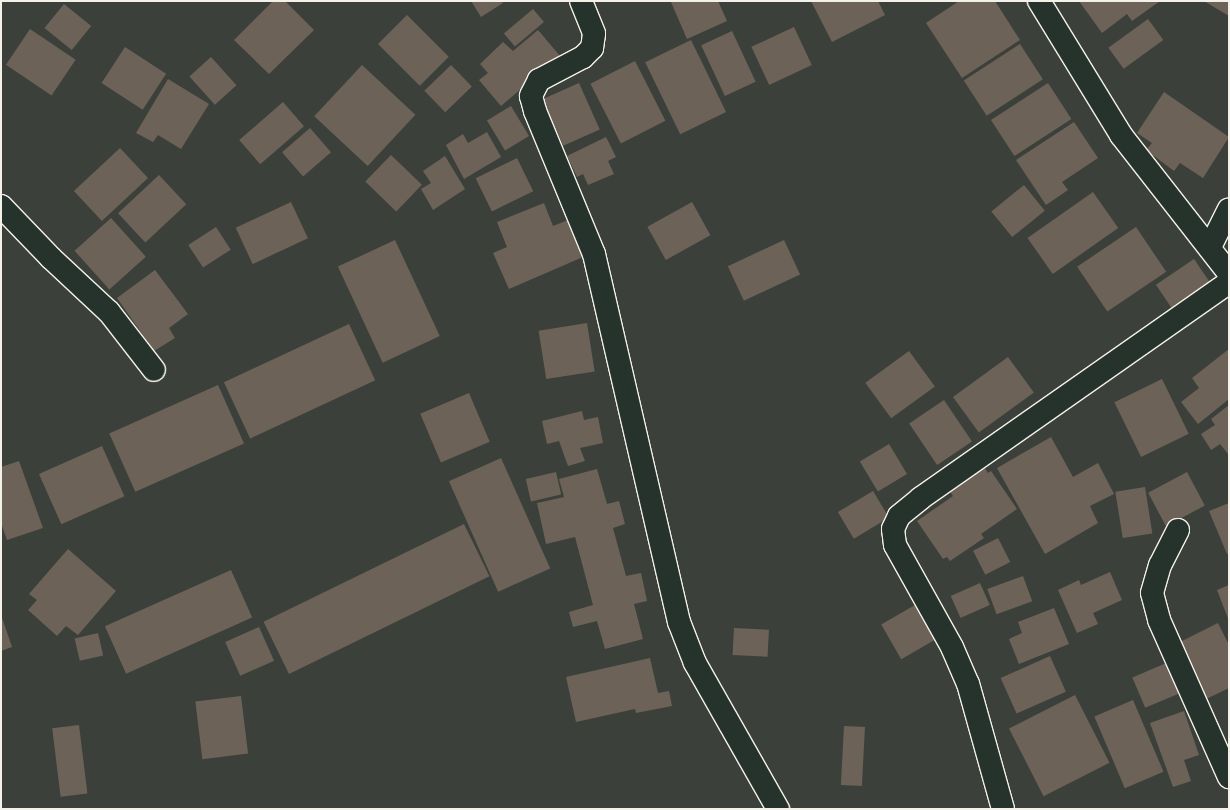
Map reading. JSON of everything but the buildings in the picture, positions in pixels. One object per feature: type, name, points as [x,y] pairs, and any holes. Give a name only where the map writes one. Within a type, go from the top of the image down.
[{"type":"street","points":[[581,1],[594,34],[592,48],[583,57],[539,80],[531,96],[535,111],[594,254],[679,622],[695,663],[778,809]]},
{"type":"street","points":[[1040,1],[1121,134],[1229,273]]},
{"type":"street","points":[[1,206],[51,258],[109,312],[154,370]]},
{"type":"street","points":[[1210,247],[1229,209]]},
{"type":"street","points":[[1003,809],[968,684],[952,647],[904,564],[895,545],[893,529],[899,516],[921,498],[1229,282]]},
{"type":"street","points":[[1178,530],[1160,565],[1152,594],[1159,620],[1229,777]]}]
